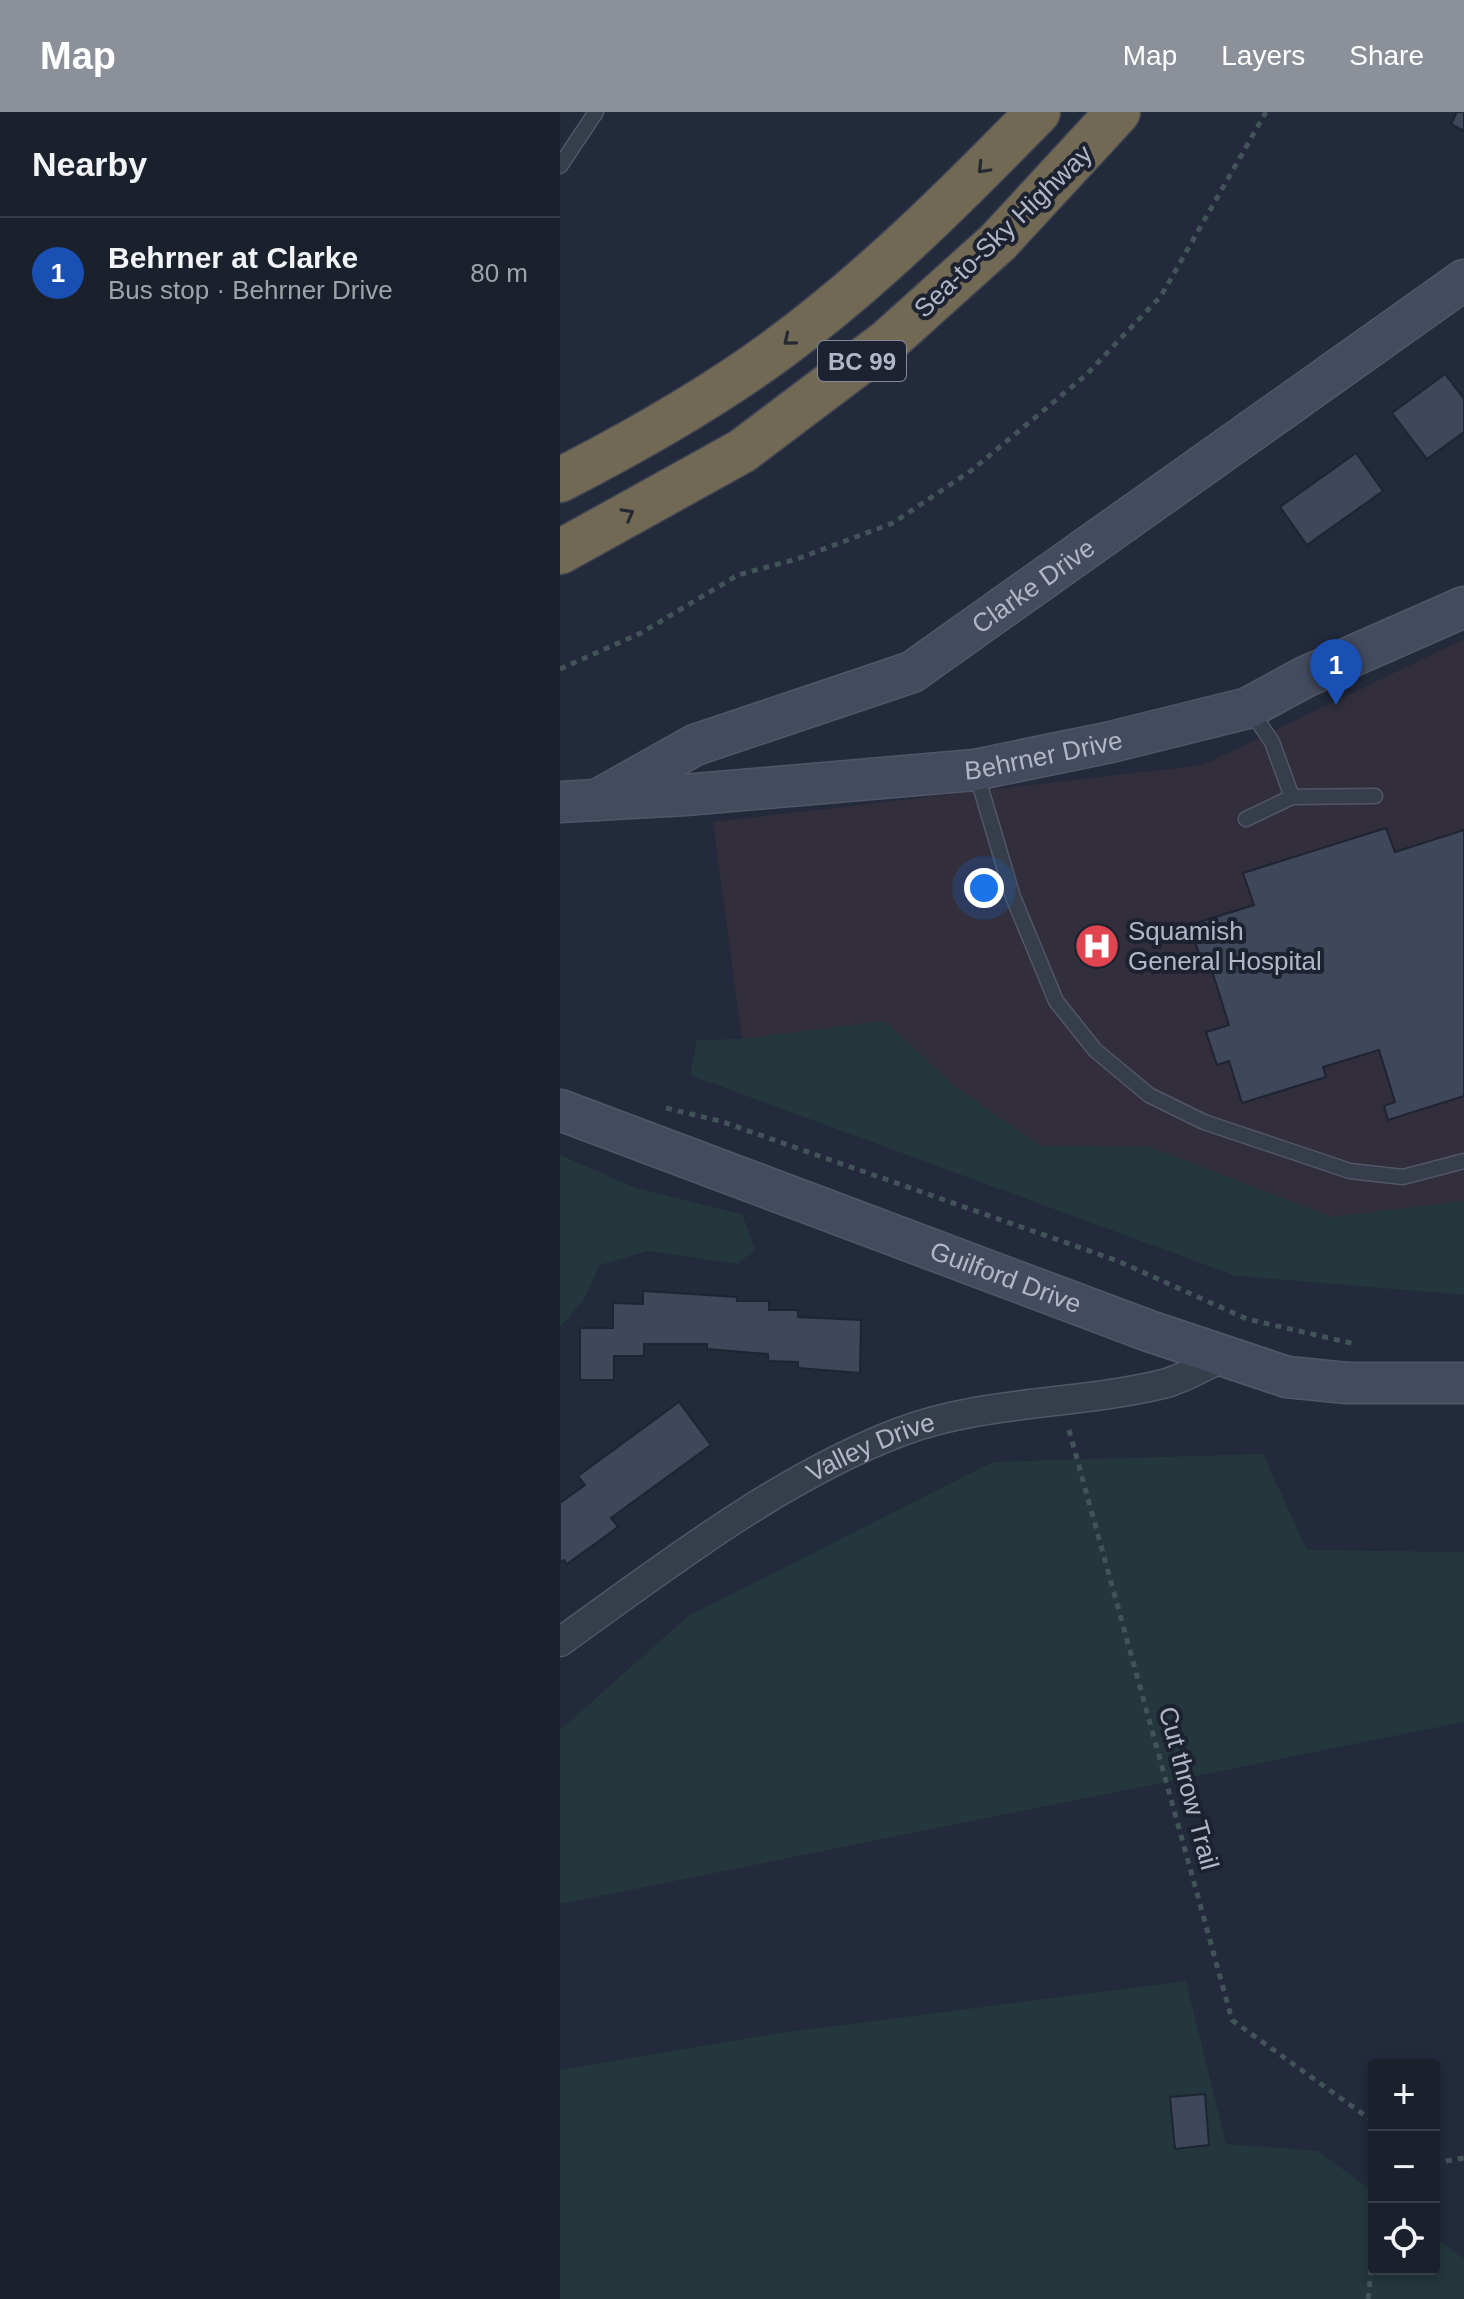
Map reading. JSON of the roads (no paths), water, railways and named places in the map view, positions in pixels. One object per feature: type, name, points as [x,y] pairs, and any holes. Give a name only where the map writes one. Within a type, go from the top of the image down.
[{"type":"highway","name":"BC 99","points":[[560,480],[617,451],[778,350],[931,222],[1038,112]]},
{"type":"highway","points":[[1035,204],[1084,112]]},
{"type":"highway","name":"Sea-to-Sky Highway","points":[[560,552],[742,451],[888,341],[998,242],[1118,112]]},
{"type":"street","name":"Clarke Drive","points":[[578,801],[695,745],[912,672],[1464,280]]},
{"type":"street","name":"Behrner Drive","points":[[578,801],[975,770],[1111,742],[1248,708],[1305,677],[1464,607]]},
{"type":"street","name":"Guilford Drive","points":[[560,1110],[1224,1357],[1287,1377],[1347,1383],[1464,1383]]},
{"type":"street","name":"Valley Drive","points":[[560,1642],[673,1561],[809,1475],[901,1432],[993,1407],[1165,1384],[1224,1357]]},
{"type":"lane","points":[[560,166],[596,112]]},
{"type":"lane","points":[[1248,708],[1272,742],[1292,797]]},
{"type":"lane","points":[[975,770],[1013,897],[1056,1001],[1095,1050],[1149,1095],[1204,1122],[1350,1171],[1403,1177],[1464,1161]]},
{"type":"lane","points":[[1246,819],[1292,797],[1375,796]]},
{"type":"place","name":"Behrner at Clarke","points":[[1336,705]]},
{"type":"place","name":"Squamish General Hospital","points":[[1097,946]]}]
